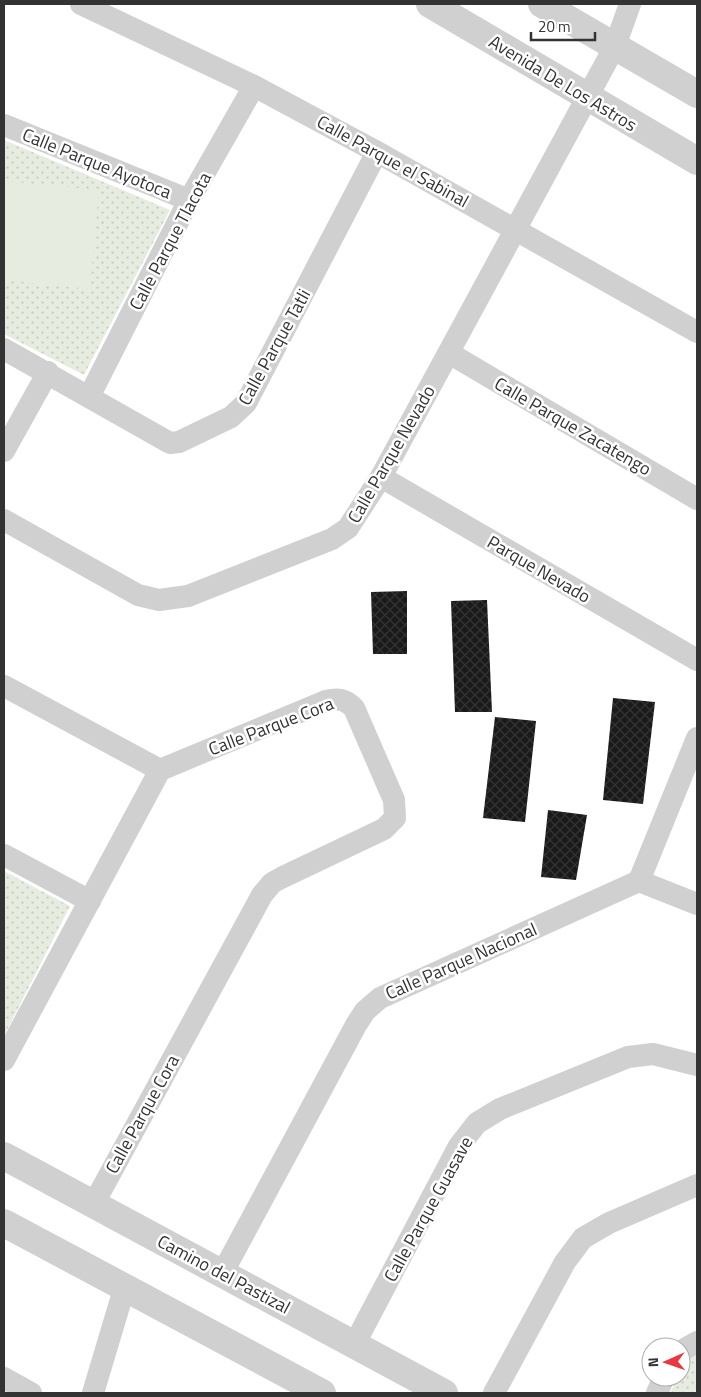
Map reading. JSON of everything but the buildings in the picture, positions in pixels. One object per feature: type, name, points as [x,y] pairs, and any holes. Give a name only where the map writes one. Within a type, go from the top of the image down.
[{"type":"street","name":"Calle Parque el Sabinal","points":[[81,4],[254,86],[377,152],[697,332]]},
{"type":"street","name":"Avenida De Los Astros","points":[[430,4],[697,161]]},
{"type":"street","points":[[542,4],[697,94]]},
{"type":"street","name":"Calle Parque Nevado","points":[[4,520],[138,595],[160,600],[188,596],[341,534],[348,528],[382,477],[515,229],[588,98],[615,46],[630,4]]},
{"type":"street","name":"Calle Parque Tlacota","points":[[89,397],[189,200],[254,86]]},
{"type":"street","name":"Calle Parque Ayotoca","points":[[4,125],[189,200]]},
{"type":"street","name":"Calle Parque Tatli","points":[[4,349],[170,442],[179,442],[236,414],[246,403],[377,152]]},
{"type":"street","name":"Calle Parque Zacatengo","points":[[449,353],[697,499]]},
{"type":"street","points":[[4,451],[48,372]]},
{"type":"street","name":"Parque Nevado","points":[[382,477],[697,660]]},
{"type":"street","points":[[4,686],[160,770],[4,1060]]},
{"type":"street","name":"Calle Parque Cora","points":[[92,1204],[262,894],[272,883],[281,878],[384,829],[392,823],[396,814],[394,800],[354,708],[348,702],[339,699],[326,702],[160,770]]},
{"type":"street","points":[[697,738],[639,881],[697,904]]},
{"type":"street","points":[[4,856],[90,901]]},
{"type":"street","name":"Calle Parque Nacional","points":[[222,1272],[356,1025],[366,1011],[380,998],[639,881]]},
{"type":"street","name":"Calle Parque Guasave","points":[[354,1345],[459,1146],[476,1123],[500,1109],[628,1057],[653,1054],[697,1065]]},
{"type":"street","name":"Camino del Pastizal","points":[[4,1156],[444,1393]]},
{"type":"street","points":[[494,1393],[565,1262],[583,1238],[609,1223],[697,1185]]},
{"type":"street","points":[[4,1223],[322,1393]]},
{"type":"street","points":[[93,1393],[125,1286]]},
{"type":"street","points":[[4,1378],[31,1393]]},
{"type":"shaded area","points":[[4,140],[170,210],[84,375],[4,334]]},
{"type":"shaded area","points":[[4,181],[99,190],[90,289],[4,280]]},
{"type":"shaded area","points":[[4,871],[70,906],[4,1036]]},
{"type":"shaded area","points":[[697,1349],[697,1393],[670,1393],[673,1387],[691,1387],[691,1352]]}]
